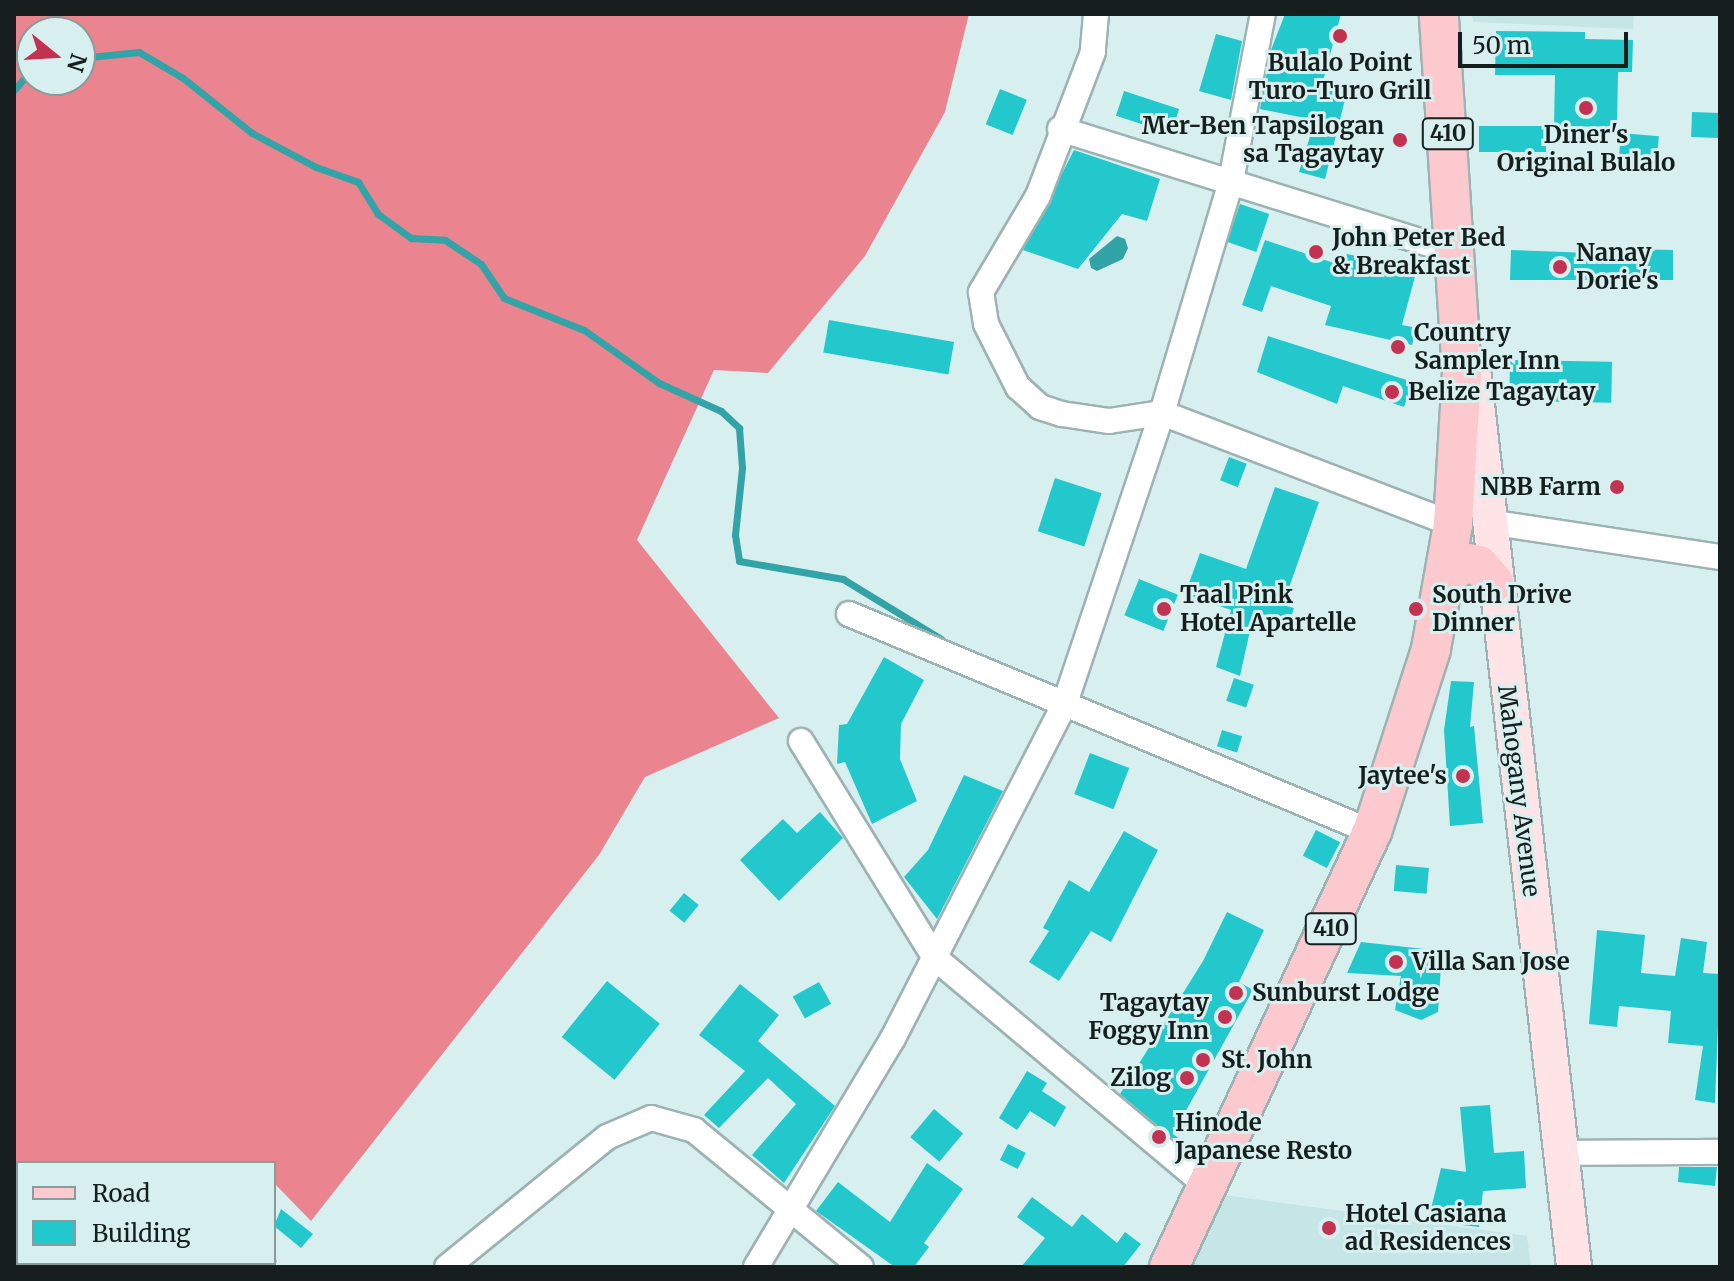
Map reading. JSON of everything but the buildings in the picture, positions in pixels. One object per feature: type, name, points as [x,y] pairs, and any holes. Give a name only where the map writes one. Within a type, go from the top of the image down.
[{"type":"main road","name":"410","points":[[1169,1267],[1372,832],[1418,702],[1447,573],[1471,523],[1462,316],[1439,14]]},
{"type":"main road","name":"Mahogany Avenue","points":[[1471,523],[1494,582],[1574,1267]]},
{"type":"main road","points":[[1447,573],[1468,563],[1479,565],[1494,582]]},
{"type":"street","points":[[1096,14],[1093,52],[1060,129],[1038,196],[986,276],[981,292],[986,324],[1018,387],[1040,407],[1109,421],[1162,413],[1471,523],[1720,557]]},
{"type":"street","points":[[756,1267],[789,1206],[893,1038],[1065,703],[1162,413],[1231,181],[1263,14]]},
{"type":"street","points":[[1060,129],[1457,253]]},
{"type":"street","points":[[849,614],[1372,832]]},
{"type":"street","points":[[801,741],[935,958],[1208,1187]]},
{"type":"street","points":[[447,1267],[607,1137],[651,1118],[694,1130],[861,1267]]},
{"type":"street","points":[[1561,1153],[1720,1152]]},
{"type":"shaded area","points":[[14,14],[969,14],[945,112],[865,256],[768,373],[714,370],[637,540],[779,718],[645,777],[599,855],[311,1221],[276,1185],[276,1161],[16,1161],[16,1265],[274,1265],[14,1267]]},
{"type":"shaded area","points":[[1472,14],[1634,14],[1633,29],[1473,22]]},
{"type":"shaded area","name":"Hotel Casiana ad Residences","points":[[1217,1194],[1527,1236],[1531,1267],[1182,1267]]},
{"type":"water","points":[[1117,236],[1125,239],[1128,248],[1123,259],[1097,271],[1091,268],[1089,259]]},
{"type":"waterway","points":[[96,56],[139,52],[183,78],[252,133],[316,167],[358,182],[378,214],[411,238],[445,240],[481,264],[504,298],[584,330],[659,383],[721,411],[739,428],[742,468],[735,535],[739,561],[843,579],[941,639]]},
{"type":"place","name":"Bulalo Point Turo-Turo Grill","points":[[1340,36]]},
{"type":"place","name":"Diner's Original Bulalo","points":[[1586,108]]},
{"type":"place","name":"Mer-Ben Tapsilogan sa Tagaytay","points":[[1400,140]]},
{"type":"place","name":"John Peter Bed & Breakfast","points":[[1316,252]]},
{"type":"place","name":"Nanay Dorie's","points":[[1560,267]]},
{"type":"place","name":"Country Sampler Inn","points":[[1398,347]]},
{"type":"place","name":"Belize Tagaytay","points":[[1392,392]]},
{"type":"place","name":"NBB Farm","points":[[1617,487]]},
{"type":"place","name":"Taal Pink Hotel Apartelle","points":[[1164,609]]},
{"type":"place","name":"South Drive Dinner","points":[[1416,609]]},
{"type":"place","name":"Jaytee's","points":[[1463,776]]},
{"type":"place","name":"Villa San Jose","points":[[1396,962]]},
{"type":"place","name":"Sunburst Lodge","points":[[1236,993]]},
{"type":"place","name":"Tagaytay Foggy Inn","points":[[1225,1017]]},
{"type":"place","name":"St. John","points":[[1203,1060]]},
{"type":"place","name":"Zilog","points":[[1187,1078]]},
{"type":"place","name":"Hinode Japanese Resto","points":[[1159,1137]]},
{"type":"place","name":"Hotel Casiana ad Residences","points":[[1329,1228]]}]
